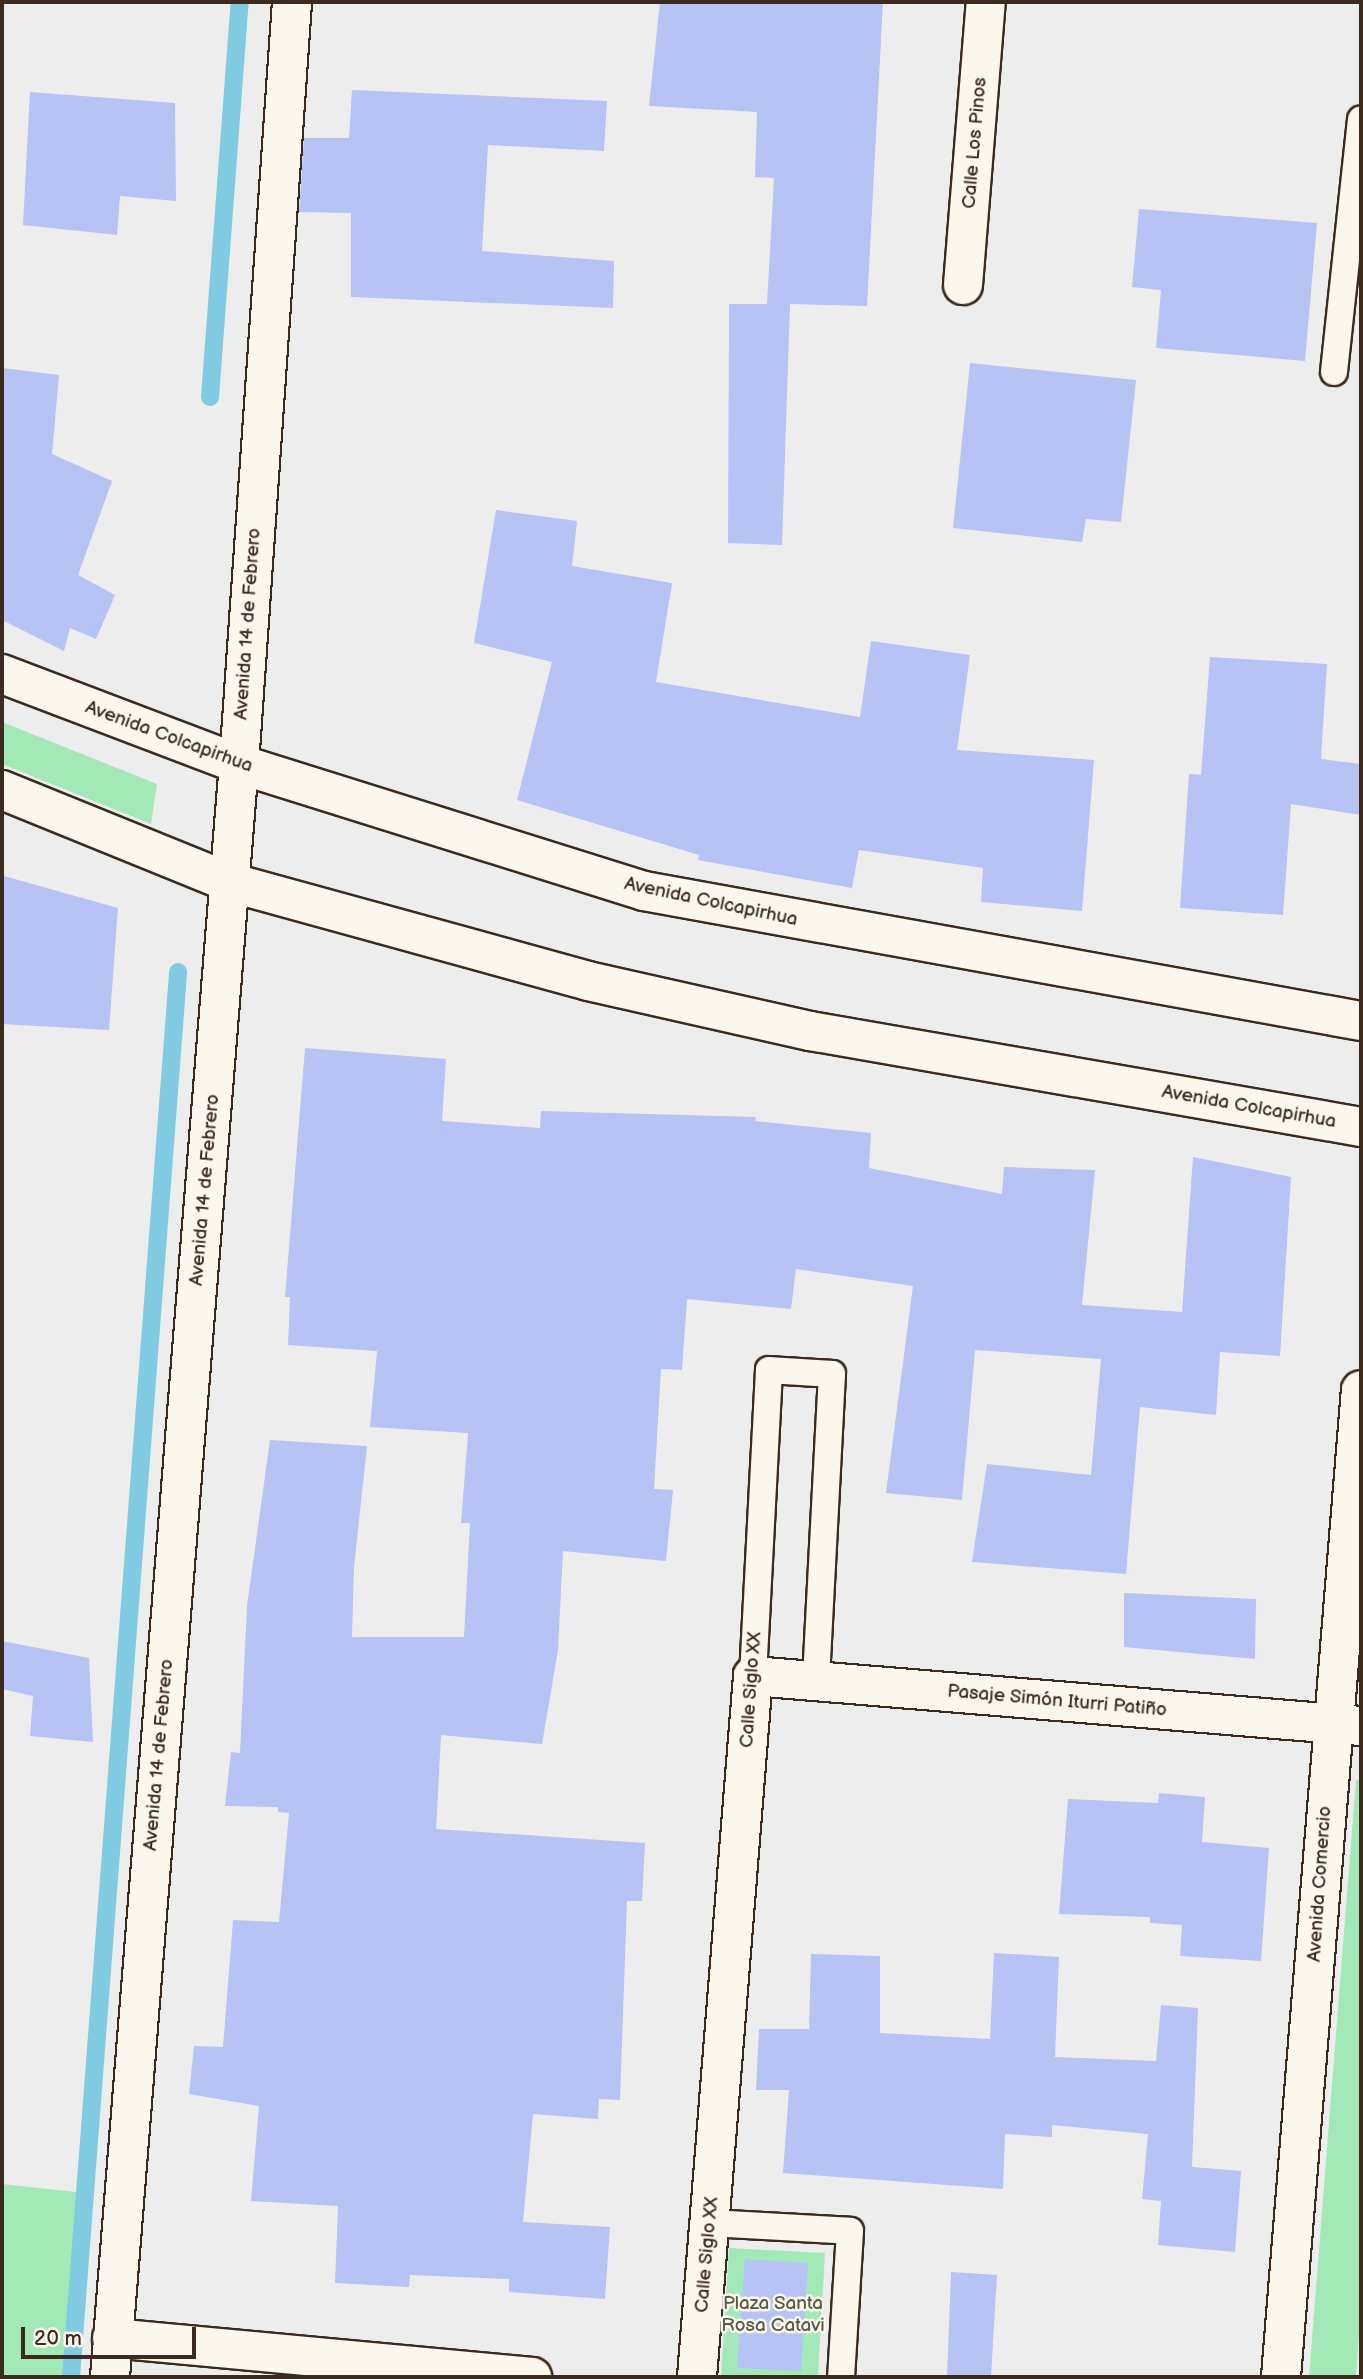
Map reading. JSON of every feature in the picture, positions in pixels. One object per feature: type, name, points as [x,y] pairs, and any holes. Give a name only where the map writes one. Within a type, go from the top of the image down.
[{"type":"street","name":"Avenida 14 de Febrero","points":[[110,2377],[239,764],[292,2]]},
{"type":"street","name":"Calle Los Pinos","points":[[963,285],[986,2]]},
{"type":"street","name":"Avenida Colcapirhua","points":[[2,674],[239,764],[644,891],[1361,1021]]},
{"type":"street","name":"Avenida Colcapirhua","points":[[2,790],[229,882],[588,981],[810,1031],[1361,1126]]},
{"type":"street","name":"Avenida Comercio","points":[[1281,2377],[1346,1725],[1361,1390]]},
{"type":"street","name":"Pasaje Simón Iturri Patiño","points":[[753,1676],[1346,1725]]},
{"type":"street","name":"Calle Siglo XX","points":[[697,2377],[753,1676]]},
{"type":"street","points":[[112,2338],[532,2377]]},
{"type":"lane","points":[[1334,372],[1361,119]]},
{"type":"lane","name":"Calle Siglo XX","points":[[753,1676],[769,1370],[832,1374],[816,1681]]},
{"type":"lane","points":[[709,2224],[850,2231],[841,2377]]},
{"type":"green space","points":[[2,722],[157,784],[151,824],[2,764]]},
{"type":"green space","points":[[1356,1780],[1361,1780],[1361,2306],[1356,2377],[1309,2377]]},
{"type":"green space","points":[[2,2184],[85,2193],[69,2377],[2,2377]]},
{"type":"green space","name":"Plaza Santa Rosa Catavi","points":[[729,2248],[825,2253],[818,2377],[721,2377]]},
{"type":"building","points":[[660,2],[883,2],[867,306],[790,304],[782,545],[728,543],[729,304],[767,304],[774,178],[755,177],[757,112],[649,106]]},
{"type":"building","points":[[352,90],[607,101],[604,151],[488,145],[482,251],[614,261],[613,308],[351,297],[351,213],[299,212],[304,138],[349,138]]},
{"type":"building","points":[[30,92],[175,103],[176,201],[120,196],[117,235],[23,225]]},
{"type":"building","points":[[1139,209],[1317,223],[1305,361],[1156,348],[1161,290],[1132,287]]},
{"type":"building","points":[[970,363],[1136,380],[1121,522],[1086,519],[1082,542],[953,528]]},
{"type":"building","points":[[2,368],[59,375],[52,454],[112,481],[78,575],[115,595],[96,639],[70,628],[64,651],[2,620]]},
{"type":"building","points":[[496,510],[577,521],[572,566],[672,583],[656,682],[860,717],[871,641],[970,655],[957,750],[1094,760],[1082,911],[981,902],[983,868],[859,850],[852,888],[698,860],[699,855],[517,800],[552,662],[474,643]]},
{"type":"building","points":[[1210,657],[1327,664],[1321,759],[1361,764],[1361,815],[1291,804],[1283,915],[1180,908],[1189,774],[1201,775]]},
{"type":"building","points":[[4,876],[118,908],[109,1030],[2,1024]]},
{"type":"building","points":[[305,1048],[446,1059],[442,1121],[540,1128],[541,1111],[756,1117],[755,1121],[871,1133],[869,1168],[1002,1194],[1004,1167],[1095,1170],[1082,1305],[1182,1312],[1193,1157],[1291,1177],[1280,1356],[1220,1352],[1216,1415],[1140,1407],[1126,1574],[972,1562],[987,1464],[1091,1475],[1101,1359],[975,1350],[962,1500],[886,1493],[913,1286],[796,1269],[791,1309],[687,1299],[682,1370],[661,1369],[654,1489],[673,1490],[666,1561],[563,1551],[558,1650],[542,1744],[441,1735],[436,1829],[645,1843],[642,1901],[627,1901],[620,2100],[599,2099],[598,2119],[533,2114],[523,2222],[610,2227],[605,2299],[509,2292],[509,2279],[410,2275],[409,2287],[335,2283],[338,2206],[251,2201],[259,2106],[189,2094],[194,2046],[223,2047],[233,1920],[279,1922],[289,1813],[278,1812],[278,1807],[225,1806],[231,1752],[240,1753],[247,1606],[270,1440],[367,1446],[354,1567],[352,1637],[464,1637],[470,1523],[461,1523],[468,1433],[370,1427],[377,1351],[288,1345],[290,1297],[285,1297]]},
{"type":"building","points":[[1124,1593],[1256,1599],[1255,1659],[1124,1647]]},
{"type":"building","points":[[2,1641],[89,1658],[93,1742],[30,1736],[33,1696],[2,1689]]},
{"type":"building","points":[[1159,1793],[1205,1797],[1202,1842],[1269,1848],[1261,1961],[1180,1956],[1182,1925],[1150,1923],[1150,1917],[1059,1914],[1068,1799],[1158,1803]]},
{"type":"building","points":[[994,1953],[1059,1957],[1055,2057],[1156,2061],[1161,2005],[1198,2008],[1192,2167],[1241,2171],[1235,2252],[1158,2245],[1161,2201],[1142,2199],[1148,2134],[1052,2125],[1052,2137],[1005,2134],[1003,2189],[783,2173],[789,2090],[756,2090],[759,2029],[809,2029],[811,1954],[880,1956],[880,2033],[990,2039]]},
{"type":"building","points":[[745,2259],[808,2263],[801,2371],[737,2368]]},
{"type":"building","points":[[951,2272],[997,2275],[991,2377],[947,2377]]},
{"type":"waterway","points":[[210,397],[240,2]]},
{"type":"waterway","points":[[71,2377],[178,972]]}]
